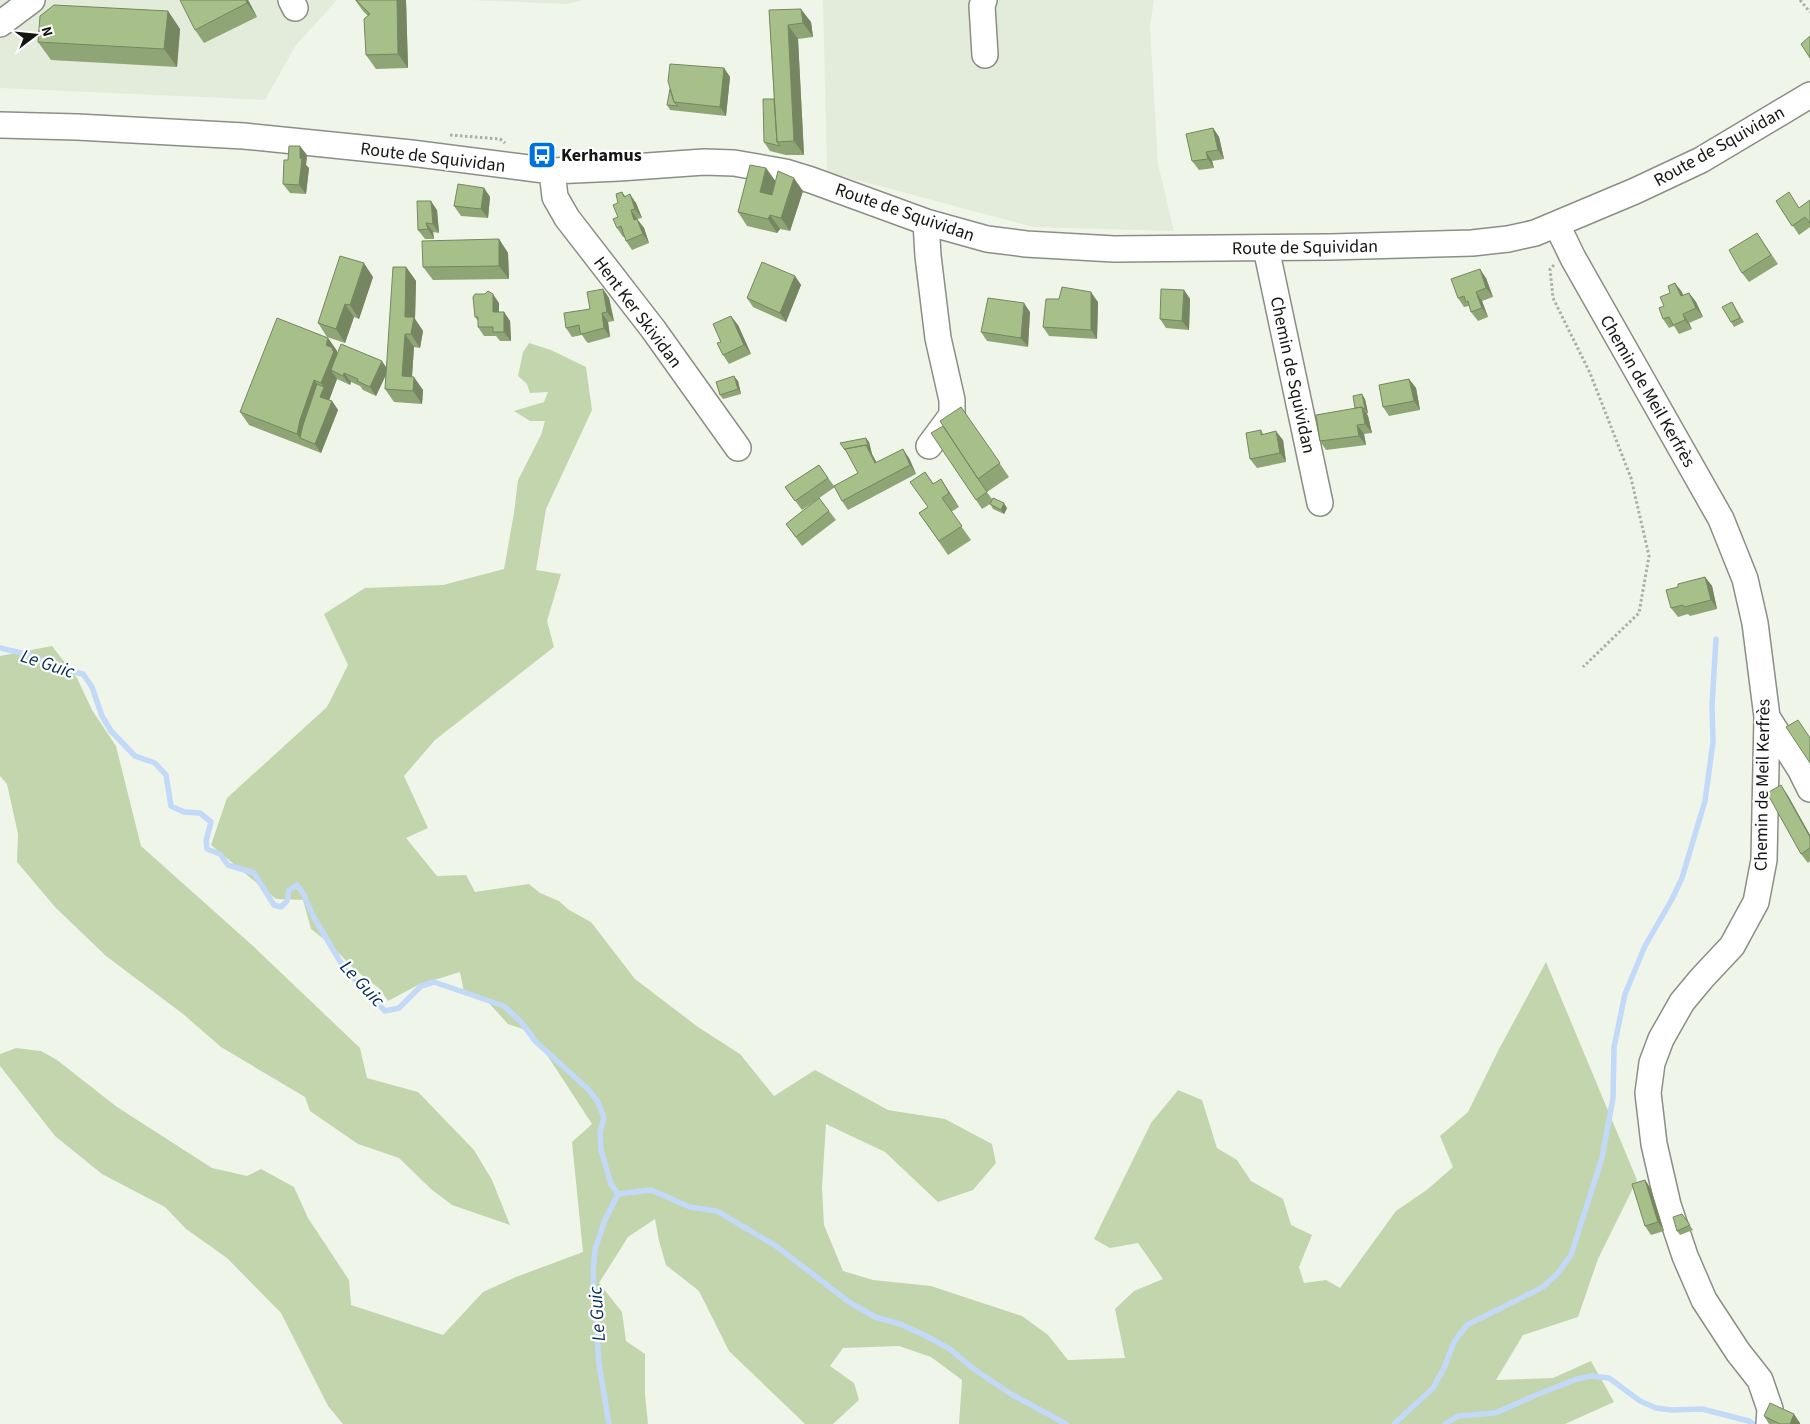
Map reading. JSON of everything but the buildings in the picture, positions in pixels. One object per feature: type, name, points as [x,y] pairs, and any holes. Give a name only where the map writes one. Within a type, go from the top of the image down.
[{"type":"street","points":[[0,24],[32,0]]},
{"type":"street","points":[[984,0],[982,6],[985,55]]},
{"type":"street","name":"Route de Squividan","points":[[0,125],[105,128],[244,136],[411,153],[552,171],[688,162],[734,163],[785,172],[926,222],[987,239],[1067,248],[1266,248],[1440,245],[1490,242],[1535,233],[1710,156],[1810,95]]},
{"type":"street","name":"Hent Ker Skividan","points":[[552,171],[555,197],[567,218],[653,329],[738,448]]},
{"type":"street","points":[[926,222],[928,256],[938,338],[952,400],[952,415],[928,446]]},
{"type":"street","name":"Chemin de Meil Kerfrès","points":[[1556,225],[1720,519],[1745,579],[1753,614],[1762,665],[1768,717],[1764,860],[1756,902],[1732,946],[1682,1002],[1662,1039],[1652,1063],[1648,1093],[1654,1144],[1668,1204],[1685,1256],[1704,1300],[1738,1352],[1760,1380],[1770,1409],[1769,1424]]},
{"type":"street","name":"Chemin de Squividan","points":[[1266,248],[1320,502]]},
{"type":"street","points":[[1768,717],[1810,789]]},
{"type":"path","points":[[1800,0],[1810,12]]},
{"type":"path","points":[[1569,250],[1550,269],[1553,298],[1590,373],[1632,478],[1649,556],[1639,613],[1583,667]]},
{"type":"shaded area","points":[[0,0],[337,0],[296,45],[265,100],[0,88]]},
{"type":"shaded area","points":[[471,0],[583,0],[566,4]]},
{"type":"shaded area","points":[[823,0],[1154,0],[1150,27],[1158,164],[1174,231],[1033,227],[827,172]]},
{"type":"green space","points":[[529,343],[551,350],[586,367],[592,410],[546,509],[536,570],[561,574],[547,621],[554,647],[435,740],[404,776],[428,828],[406,838],[437,876],[466,875],[475,892],[529,884],[540,893],[559,901],[569,910],[591,922],[635,979],[698,1027],[740,1054],[774,1096],[815,1070],[888,1110],[945,1119],[992,1144],[996,1163],[973,1190],[938,1202],[885,1152],[826,1124],[822,1187],[824,1225],[843,1271],[873,1280],[931,1286],[1022,1316],[1048,1335],[1068,1360],[1125,1358],[1115,1309],[1134,1291],[1163,1279],[1138,1243],[1110,1248],[1094,1239],[1151,1123],[1178,1090],[1202,1100],[1217,1148],[1237,1160],[1251,1181],[1283,1199],[1291,1225],[1312,1235],[1299,1267],[1304,1283],[1326,1280],[1340,1288],[1396,1211],[1428,1189],[1453,1167],[1440,1136],[1468,1112],[1498,1051],[1546,962],[1637,1180],[1598,1259],[1578,1317],[1523,1335],[1496,1380],[1553,1378],[1591,1361],[1614,1402],[1565,1424],[959,1424],[962,1380],[931,1357],[899,1346],[843,1348],[830,1366],[854,1383],[859,1400],[833,1424],[805,1424],[729,1351],[699,1291],[666,1265],[655,1219],[628,1237],[599,1283],[622,1312],[626,1341],[645,1354],[645,1394],[648,1424],[343,1424],[328,1406],[281,1313],[227,1258],[186,1229],[165,1207],[102,1174],[55,1136],[0,1066],[0,1054],[16,1048],[41,1051],[57,1060],[117,1107],[212,1168],[247,1176],[261,1169],[294,1187],[308,1218],[349,1280],[351,1305],[443,1335],[483,1292],[516,1277],[583,1252],[572,1142],[592,1124],[532,1032],[508,1024],[488,1002],[464,992],[460,972],[418,985],[388,1001],[380,989],[354,969],[330,944],[311,929],[303,900],[276,899],[211,845],[227,798],[327,707],[348,665],[324,614],[365,588],[443,585],[504,569],[518,480],[541,435],[545,421],[530,421],[514,411],[544,402],[548,392],[530,393],[527,384],[518,376],[523,352]]},
{"type":"green space","points":[[52,646],[77,678],[92,710],[116,746],[141,846],[253,946],[360,1048],[367,1078],[418,1092],[474,1150],[492,1180],[510,1225],[452,1205],[431,1189],[399,1158],[358,1144],[310,1111],[305,1097],[221,1047],[183,1014],[106,956],[55,907],[17,862],[18,834],[7,784],[0,776],[0,656]]},
{"type":"waterway","points":[[1394,1424],[1433,1388],[1444,1368],[1454,1342],[1467,1325],[1543,1287],[1558,1273],[1571,1255],[1602,1158],[1613,1098],[1614,1047],[1625,994],[1645,946],[1682,878],[1705,801],[1713,742],[1712,705],[1716,639]]},
{"type":"waterway","name":"Le Guic","points":[[0,648],[30,655],[61,669],[83,674],[92,687],[102,716],[111,731],[135,756],[155,763],[166,775],[171,806],[184,812],[200,813],[211,822],[206,841],[207,849],[220,854],[228,865],[254,873],[274,905],[281,907],[287,901],[289,890],[297,885],[344,968],[385,1011],[399,1008],[421,986],[434,982],[504,1006],[521,1022],[536,1042],[588,1089],[598,1102],[604,1118],[600,1132],[601,1150],[611,1184],[618,1194]]},
{"type":"waterway","points":[[618,1194],[651,1190],[690,1207],[717,1211],[776,1246],[849,1302],[875,1317],[900,1324],[950,1349],[971,1367],[1011,1394],[1066,1424]]},
{"type":"waterway","name":"Le Guic","points":[[609,1424],[599,1364],[593,1273],[595,1249],[605,1220],[618,1194]]},
{"type":"waterway","points":[[1445,1424],[1458,1416],[1495,1413],[1577,1379],[1592,1376],[1609,1378],[1640,1401],[1656,1408],[1671,1410],[1702,1409],[1749,1421],[1753,1424]]},
{"type":"place","name":"Kerhamus","points":[[542,155]]}]
